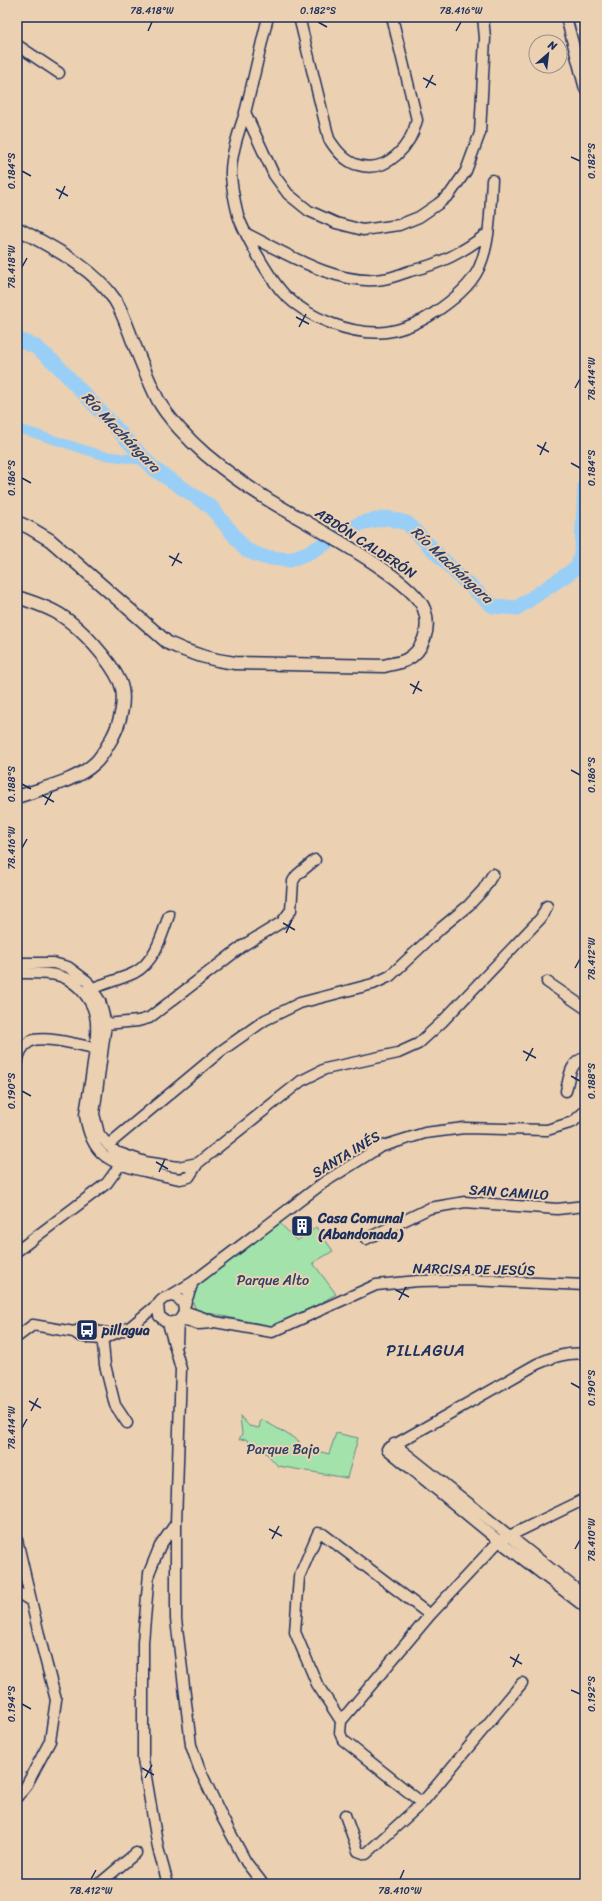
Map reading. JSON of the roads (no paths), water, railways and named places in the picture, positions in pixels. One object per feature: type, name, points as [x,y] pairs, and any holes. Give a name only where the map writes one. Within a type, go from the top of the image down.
[{"type":"street","points":[[268,17],[236,143],[231,175],[238,216],[246,234],[273,281],[284,295],[301,308],[338,326],[370,333],[387,332],[423,321],[449,302],[469,284],[479,267],[488,233],[492,180]]},
{"type":"street","points":[[299,17],[329,139],[337,151],[346,159],[357,165],[368,167],[386,162],[399,154],[414,131],[417,120],[392,17]]},
{"type":"street","points":[[245,112],[274,175],[288,194],[310,210],[336,223],[363,230],[399,225],[419,216],[438,204],[450,194],[466,172],[480,133],[485,38],[483,17]]},
{"type":"street","points":[[566,17],[585,89]]},
{"type":"street","points":[[17,45],[59,73]]},
{"type":"street","name":"ABDÓN CALDERÓN","points":[[17,228],[72,260],[99,281],[115,300],[158,401],[176,424],[203,452],[230,474],[263,497],[330,536],[405,584],[418,596],[425,610],[428,625],[425,638],[414,655],[405,661],[384,666],[235,663],[211,660],[189,653],[168,642],[50,540],[17,522]]},
{"type":"street","points":[[246,234],[312,268],[335,275],[358,279],[383,280],[426,268],[446,260],[469,248],[488,233]]},
{"type":"street","points":[[17,597],[33,602],[62,616],[86,636],[105,660],[120,683],[122,713],[115,731],[95,764],[73,777],[17,797]]},
{"type":"street","points":[[106,1024],[117,1024],[149,1018],[244,945],[282,922],[291,910],[293,881],[298,874],[315,860]]},
{"type":"street","points":[[108,1145],[221,1052],[265,1020],[300,1003],[373,984],[390,976],[441,928],[469,905],[493,874]]},
{"type":"street","points":[[17,963],[53,963],[64,966],[76,972],[93,988],[100,1001],[106,1024],[98,1048],[85,1115],[87,1129],[93,1143],[102,1154],[120,1165],[180,1179],[189,1177],[198,1163],[301,1081],[325,1069],[398,1053],[418,1044],[442,1022],[536,923],[547,906]]},
{"type":"street","points":[[93,988],[135,972],[146,964],[160,940],[169,915]]},
{"type":"street","points":[[17,973],[60,976],[75,984],[85,994],[95,1014],[98,1048],[94,1114],[99,1134],[108,1145],[126,1156],[145,1162],[178,1168],[198,1163]]},
{"type":"street","points":[[546,982],[585,1008]]},
{"type":"street","points":[[17,1065],[21,1051],[30,1042],[36,1040],[64,1042],[98,1048]]},
{"type":"street","points":[[566,1091],[571,1069],[579,1060],[585,1058]]},
{"type":"street","name":"SANTA INÉS","points":[[168,1297],[193,1282],[323,1183],[380,1147],[425,1133],[464,1128],[547,1130],[573,1122],[585,1111]]},
{"type":"street","points":[[17,1251],[107,1183],[120,1165]]},
{"type":"street","name":"SAN CAMILO","points":[[366,1239],[430,1208],[465,1202],[557,1210],[585,1206]]},
{"type":"street","name":"NARCISA DE JESÚS","points":[[184,1309],[215,1322],[272,1332],[376,1285],[418,1281],[470,1280],[585,1285]]},
{"type":"street","points":[[172,1321],[184,1309],[193,1282]]},
{"type":"street","points":[[17,1336],[33,1325],[74,1332],[80,1336],[105,1335],[130,1327],[158,1304],[172,1296],[180,1300],[184,1309]]},
{"type":"street","points":[[158,1304],[158,1312],[172,1321],[181,1369],[176,1523],[176,1619],[191,1745],[199,1768],[222,1819],[246,1862],[263,1884]]},
{"type":"street","points":[[139,1320],[199,1324],[215,1322]]},
{"type":"street","points":[[105,1335],[105,1365],[115,1405],[127,1423]]},
{"type":"street","points":[[390,1447],[537,1364],[552,1358],[572,1353],[585,1354]]},
{"type":"street","points":[[390,1447],[585,1596]]},
{"type":"street","points":[[390,1447],[499,1541],[585,1607]]},
{"type":"street","points":[[422,1803],[343,1740],[340,1733],[341,1721],[430,1615],[499,1541],[585,1499]]},
{"type":"street","points":[[168,1884],[158,1848],[142,1760],[143,1642],[149,1573],[160,1546],[176,1523]]},
{"type":"street","points":[[341,1721],[317,1684],[295,1632],[299,1577],[318,1533],[323,1534],[430,1615]]},
{"type":"street","points":[[17,1540],[22,1580],[31,1601],[56,1700],[50,1741],[25,1788],[17,1798]]},
{"type":"street","points":[[17,1592],[31,1601]]},
{"type":"street","points":[[345,1815],[358,1851],[366,1854],[422,1803],[522,1683]]},
{"type":"street","points":[[99,1884],[136,1853]]},
{"type":"waterway","name":"Río Machángara","points":[[17,339],[36,347],[56,364],[154,469],[211,507],[246,550],[263,557],[289,560],[312,551],[361,523],[387,518],[407,523],[462,579],[493,606],[517,608],[578,567],[582,549],[585,486]]},
{"type":"waterway","points":[[17,428],[101,455],[147,461]]},
{"type":"place","name":"Casa Comunal (Abandonada)","points":[[302,1226]]},
{"type":"place","name":"pillagua","points":[[87,1330]]},
{"type":"district","name":"PILLAGUA","points":[[426,1350]]},
{"type":"park label","name":"Parque Alto","points":[[273,1280]]},
{"type":"park label","name":"Parque Bajo","points":[[283,1449]]}]
